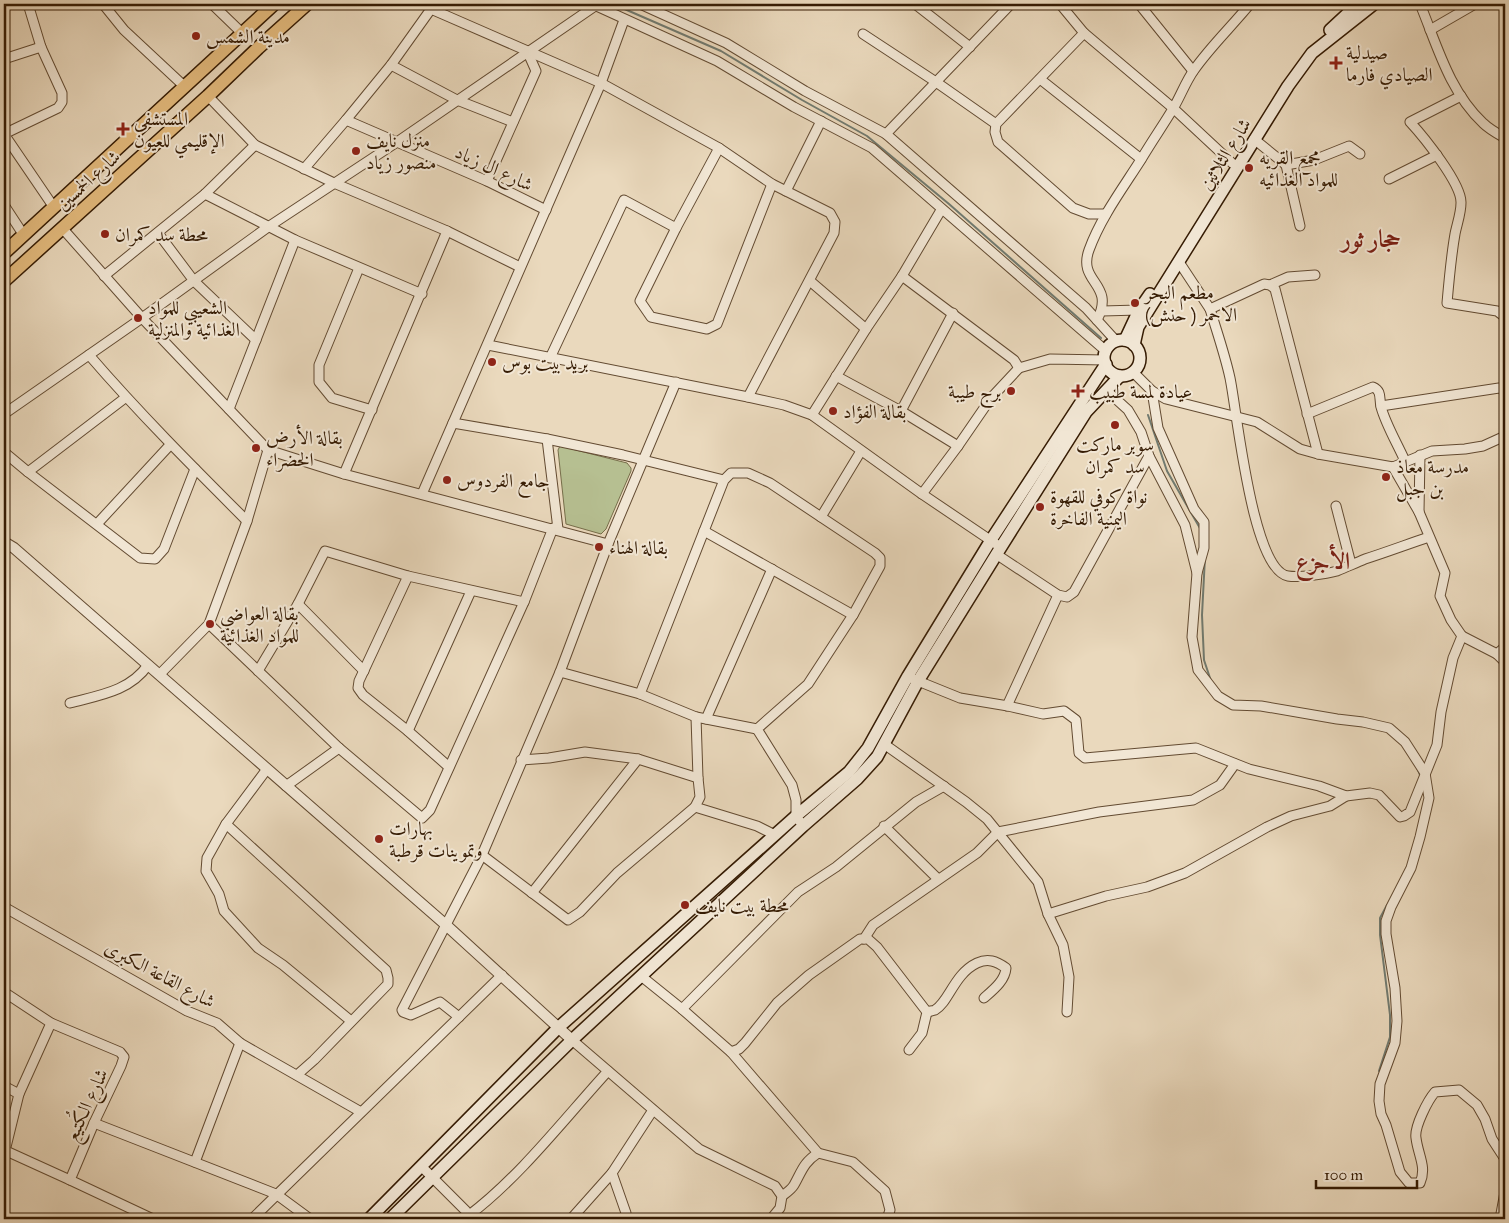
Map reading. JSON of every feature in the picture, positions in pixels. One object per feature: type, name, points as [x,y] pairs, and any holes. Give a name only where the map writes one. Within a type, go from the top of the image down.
[{"type":"main road","name":"شارع الخمسين","points":[[4,253],[274,4]]},
{"type":"main road","name":"شارع الخمسين","points":[[4,281],[307,4]]},
{"type":"main road","name":"شارع الثلاثين","points":[[1125,342],[1139,310],[1288,86],[1312,53],[1366,5]]},
{"type":"main road","name":"شارع الثلاثين","points":[[1125,342],[1138,327],[1179,262],[1282,84],[1308,50],[1366,5]]},
{"type":"main road","points":[[369,1219],[559,1027],[796,816],[849,772],[868,748],[913,679],[998,551],[1086,412],[1120,376],[1133,372],[1140,361],[1139,352],[1125,342],[1106,358],[991,540],[913,679],[877,757],[857,779],[803,826],[572,1040],[390,1219]]},
{"type":"main road","points":[[1106,358],[1111,372],[1120,376]]},
{"type":"street","points":[[28,4],[41,47],[62,92],[62,102],[58,108],[4,134],[53,206]]},
{"type":"street","points":[[103,4],[124,30],[184,86]]},
{"type":"street","points":[[212,4],[242,33]]},
{"type":"street","points":[[640,4],[726,43],[805,90],[886,134],[1086,308],[1097,320],[1125,342]]},
{"type":"street","points":[[914,4],[970,47]]},
{"type":"street","points":[[886,134],[1011,4]]},
{"type":"street","points":[[1060,4],[1084,33],[1173,108],[1235,164]]},
{"type":"street","points":[[1139,4],[1193,71]]},
{"type":"street","points":[[1097,320],[1104,305],[1102,293],[1090,276],[1087,262],[1088,252],[1106,214],[1173,108],[1193,71],[1250,4]]},
{"type":"street","points":[[1420,4],[1448,76],[1466,105],[1484,125],[1505,138]]},
{"type":"street","points":[[1430,30],[1475,4]]},
{"type":"street","points":[[4,414],[268,227],[397,142],[593,5],[717,61],[872,148],[1106,358]]},
{"type":"street","points":[[304,168],[391,65],[431,9],[601,83],[719,148],[772,184],[830,213],[836,222],[834,233],[748,397]]},
{"type":"street","points":[[422,494],[601,83],[624,20]]},
{"type":"street","points":[[1084,33],[996,124],[995,132],[998,142],[1073,208],[1089,214],[1106,214]]},
{"type":"street","points":[[863,34],[996,124]]},
{"type":"street","points":[[4,59],[41,47]]},
{"type":"street","points":[[487,181],[536,71],[528,52]]},
{"type":"street","points":[[391,65],[457,100],[513,122]]},
{"type":"street","points":[[1040,79],[1141,159]]},
{"type":"street","points":[[208,96],[255,145],[334,183],[447,231],[520,267]]},
{"type":"street","points":[[1461,96],[1410,122],[1421,133],[1446,168],[1462,203],[1455,235],[1446,303],[1497,311],[1505,317]]},
{"type":"street","name":"شارع ال زياد","points":[[346,120],[487,181],[546,210]]},
{"type":"street","points":[[786,191],[821,121]]},
{"type":"street","points":[[1254,139],[1286,165],[1300,226]]},
{"type":"street","points":[[104,276],[205,194],[255,145]]},
{"type":"street","points":[[1286,165],[1314,160],[1349,146],[1360,154]]},
{"type":"street","points":[[719,148],[640,300],[651,317],[707,329],[717,324],[772,184]]},
{"type":"street","points":[[1389,179],[1437,156]]},
{"type":"street","points":[[205,194],[294,240],[422,294]]},
{"type":"street","points":[[550,358],[624,200],[676,228]]},
{"type":"street","points":[[4,205],[24,234]]},
{"type":"street","points":[[812,415],[866,328],[902,276],[942,210]]},
{"type":"street","points":[[63,229],[142,318],[268,450],[344,474],[608,544]]},
{"type":"street","points":[[344,474],[422,294],[447,231]]},
{"type":"street","points":[[158,233],[194,281],[256,340]]},
{"type":"street","points":[[229,409],[294,240]]},
{"type":"street","points":[[1179,262],[1210,309],[1230,377],[1240,444],[1254,513],[1267,554],[1275,568],[1287,576],[1336,571],[1430,537]]},
{"type":"street","points":[[359,268],[319,365],[319,382],[332,398],[372,410]]},
{"type":"street","points":[[1270,285],[1288,277],[1315,275]]},
{"type":"street","points":[[902,276],[1014,360],[1019,368]]},
{"type":"street","points":[[810,280],[866,328]]},
{"type":"street","points":[[1210,309],[1264,284],[1270,285],[1275,289],[1318,454]]},
{"type":"street","points":[[1102,311],[1139,310]]},
{"type":"street","points":[[901,410],[953,313]]},
{"type":"street","points":[[488,345],[748,397],[784,405],[812,415],[922,494],[991,540],[998,551],[1058,596],[1067,597],[1074,592],[1149,456]]},
{"type":"street","points":[[89,355],[125,398],[247,521]]},
{"type":"street","points":[[922,494],[991,398],[1019,368],[1050,359],[1106,358]]},
{"type":"street","points":[[1133,372],[1152,391],[1166,399],[1257,422],[1300,449],[1393,467],[1420,454],[1483,446],[1505,436]]},
{"type":"street","points":[[836,376],[901,410],[958,446]]},
{"type":"street","points":[[459,1017],[440,1002],[411,1015],[402,1010],[482,855],[560,672],[608,544],[676,382]]},
{"type":"street","points":[[1307,414],[1372,387],[1377,389],[1380,394],[1381,406],[1405,461]]},
{"type":"street","points":[[1381,406],[1499,388],[1505,390]]},
{"type":"street","points":[[1106,390],[1128,410],[1140,432],[1149,456],[1185,525],[1197,573]]},
{"type":"street","points":[[1152,391],[1158,428],[1194,509],[1204,522],[1204,548],[1197,573],[1192,637],[1198,670],[1218,696],[1233,705],[1261,706],[1337,720],[1363,722],[1389,728],[1406,742],[1425,774],[1429,798],[1420,837],[1411,868],[1386,921],[1386,934],[1395,988],[1397,1021],[1396,1044],[1380,1084],[1379,1100],[1381,1114],[1400,1172],[1409,1183],[1420,1184],[1424,1175],[1415,1137],[1429,1099],[1435,1092],[1459,1090],[1477,1105],[1492,1139],[1505,1159]]},
{"type":"street","points":[[28,472],[125,398]]},
{"type":"street","points":[[453,423],[547,439],[724,480]]},
{"type":"street","points":[[209,624],[339,748],[422,818],[430,810],[555,529],[547,439]]},
{"type":"street","points":[[97,524],[170,445]]},
{"type":"street","points":[[160,674],[209,624],[247,521],[268,450]]},
{"type":"street","points":[[821,517],[861,451]]},
{"type":"street","points":[[4,452],[140,558],[155,559],[164,549],[195,469]]},
{"type":"street","points":[[1419,512],[1420,454]]},
{"type":"street","points":[[1393,467],[1419,512],[1445,574],[1440,596],[1451,620],[1462,636],[1497,654],[1505,662]]},
{"type":"street","points":[[640,694],[724,480],[731,473],[748,473],[770,483],[880,558],[880,566],[853,615],[808,684],[757,729]]},
{"type":"street","points":[[1336,506],[1351,564]]},
{"type":"street","points":[[704,531],[853,615]]},
{"type":"street","points":[[4,542],[14,548],[160,674],[267,770],[446,925],[572,1040],[699,1149],[775,1186],[782,1196]]},
{"type":"street","points":[[258,671],[298,604],[326,551],[408,576],[524,602]]},
{"type":"street","points":[[706,719],[772,569]]},
{"type":"street","points":[[408,576],[358,688],[363,695],[449,767]]},
{"type":"street","points":[[408,731],[471,591]]},
{"type":"street","points":[[1007,706],[1058,596]]},
{"type":"street","points":[[298,604],[364,671]]},
{"type":"street","points":[[1048,914],[1106,896],[1147,886],[1185,873],[1267,827],[1291,816],[1330,806],[1346,796],[1370,793],[1379,795],[1400,817],[1410,812],[1437,745],[1441,712],[1453,658],[1462,636]]},
{"type":"street","points":[[1497,654],[1505,647]]},
{"type":"street","points":[[70,703],[127,686],[141,675],[148,665]]},
{"type":"street","points":[[560,672],[640,694],[706,719],[757,729],[792,785],[796,800],[796,816],[803,826]]},
{"type":"street","points":[[913,679],[960,698],[1043,714],[1064,711],[1076,720],[1078,753],[1085,758],[1196,748],[1249,769],[1318,786],[1346,796]]},
{"type":"street","points":[[482,855],[568,920],[580,912],[617,873],[695,807],[700,797],[696,716]]},
{"type":"street","points":[[884,744],[944,786],[986,819],[1038,882],[1048,914],[1062,945],[1069,977],[1067,1012]]},
{"type":"street","points":[[286,786],[339,748]]},
{"type":"street","points":[[521,760],[585,752],[638,759],[698,778]]},
{"type":"street","points":[[532,892],[638,759]]},
{"type":"street","points":[[864,939],[873,925],[977,853],[998,832],[1099,812],[1193,800],[1220,785],[1235,764]]},
{"type":"street","points":[[267,770],[226,824],[207,858],[205,865],[209,878],[219,894],[224,912],[263,952],[283,965],[352,1021]]},
{"type":"street","points":[[682,1009],[798,892],[836,867],[884,826],[916,802],[944,786]]},
{"type":"street","points":[[695,807],[757,826],[775,835]]},
{"type":"street","points":[[226,824],[386,970],[388,984],[297,1074]]},
{"type":"street","points":[[884,826],[938,879]]},
{"type":"street","name":"شارع القاعة الكبرى","points":[[4,907],[187,1011],[217,1023],[240,1043],[361,1112]]},
{"type":"street","points":[[731,1052],[745,1043],[777,1003],[809,975],[860,939],[868,939],[877,947],[927,1012]]},
{"type":"street","points":[[927,1012],[936,1010],[958,978],[970,966],[982,961],[992,960],[1006,968],[1006,974],[998,986],[984,998]]},
{"type":"street","points":[[252,1219],[502,975]]},
{"type":"street","points":[[642,976],[731,1052],[818,1153],[854,1162],[885,1191],[890,1210],[886,1219]]},
{"type":"street","name":"شارع الكُتيع","points":[[4,992],[51,1024],[120,1052],[124,1057],[70,1180]]},
{"type":"street","points":[[908,1050],[922,1033],[927,1012]]},
{"type":"street","points":[[51,1024],[19,1094],[4,1151],[153,1219]]},
{"type":"street","points":[[195,1162],[240,1043]]},
{"type":"street","points":[[467,1218],[486,1202],[534,1153],[608,1071]]},
{"type":"street","points":[[4,1086],[19,1094]]},
{"type":"street","points":[[571,1219],[612,1173],[654,1110]]},
{"type":"street","points":[[94,1122],[276,1194],[310,1219]]},
{"type":"street","points":[[771,1219],[780,1208],[782,1196],[793,1187],[802,1167],[810,1158],[818,1153]]},
{"type":"street","points":[[422,1167],[466,1211],[467,1218]]},
{"type":"street","points":[[612,1173],[626,1213],[625,1219]]},
{"type":"street","points":[[1500,1219],[1505,1192]]},
{"type":"green space","points":[[560,446],[627,463],[631,468],[606,529],[601,534],[566,524],[558,450]]},
{"type":"waterway","points":[[613,4],[721,51],[802,100],[867,136],[949,204],[1101,338]]},
{"type":"waterway","points":[[1148,415],[1167,471],[1201,530]]},
{"type":"waterway","points":[[1205,557],[1202,615],[1204,660],[1211,681]]},
{"type":"waterway","points":[[1417,768],[1421,777]]},
{"type":"waterway","points":[[1379,1071],[1390,1037],[1390,1015],[1380,935],[1380,918],[1387,905]]},
{"type":"place","name":"مدينة الشمس","points":[[196,36]]},
{"type":"place","name":"صيدلية الصيادي فارما","points":[[1336,63]]},
{"type":"place","name":"المستشفى الإقليمي للعيون","points":[[123,129]]},
{"type":"place","name":"منزل نايف منصور زياد","points":[[356,151]]},
{"type":"place","name":"مجمع القريه للمواد الغذائيه","points":[[1249,168]]},
{"type":"place","name":"محطة سد كمران","points":[[105,234]]},
{"type":"place","name":"مطعم البحر الاحمر ( حنش)","points":[[1135,303]]},
{"type":"place","name":"الشعيبي للمواد الغذائية والمنزلية","points":[[138,318]]},
{"type":"place","name":"بريد بيت بوس","points":[[492,362]]},
{"type":"place","name":"برج طيبة","points":[[1011,391]]},
{"type":"place","name":"عيادة لمسة طبيب","points":[[1078,391]]},
{"type":"place","name":"بقالة الفؤاد","points":[[833,411]]},
{"type":"place","name":"سوبر ماركت سد كمران","points":[[1115,425]]},
{"type":"place","name":"بقالة الأرض الخضراء","points":[[256,448]]},
{"type":"place","name":"مدرسة معاذ بن جبل","points":[[1386,477]]},
{"type":"place","name":"جامع الفردوس","points":[[447,480]]},
{"type":"place","name":"نواة كوفي للقهوة اليمنية الفاخرة","points":[[1040,507]]},
{"type":"place","name":"بقالة الهناء","points":[[599,547]]},
{"type":"place","name":"بقالة العواضي للمواد الغذائية","points":[[210,624]]},
{"type":"place","name":"بهارات وتموينات قرطبة","points":[[379,839]]},
{"type":"place","name":"محطة بيت نايف","points":[[685,905]]},
{"type":"district","name":"حجار ثور","points":[[1371,239]]},
{"type":"district","name":"الأجزع","points":[[1323,561]]}]
